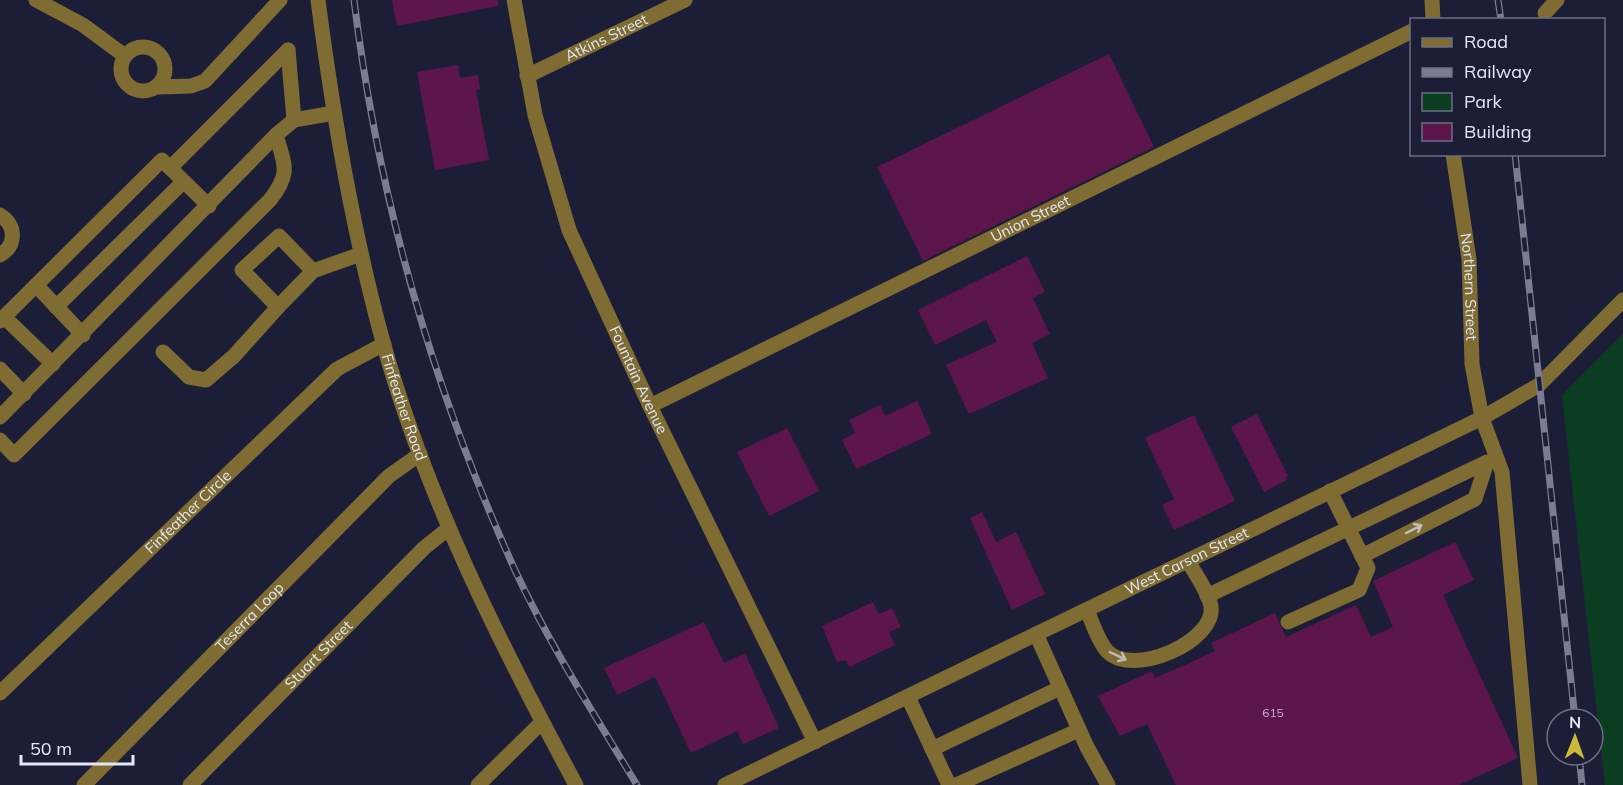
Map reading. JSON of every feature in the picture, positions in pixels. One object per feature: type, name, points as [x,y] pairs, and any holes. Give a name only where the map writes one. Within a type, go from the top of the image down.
[{"type":"street","points":[[36,0],[83,26],[125,56]]},
{"type":"street","points":[[158,87],[165,75],[166,67],[159,54],[146,47],[138,48],[125,56],[121,69],[126,83],[137,91],[152,90],[158,87],[191,86],[205,81],[280,0]]},
{"type":"street","name":"Finfeather Road","points":[[318,0],[350,208],[384,344],[420,454],[449,528],[542,722],[576,785]]},
{"type":"street","name":"Fountain Avenue","points":[[514,0],[527,76],[545,153],[569,230],[650,406],[815,742]]},
{"type":"street","name":"Atkins Street","points":[[527,76],[685,0]]},
{"type":"street","points":[[1432,0],[1433,18]]},
{"type":"street","points":[[1545,13],[1557,0]]},
{"type":"street","name":"Union Street","points":[[650,406],[1410,32]]},
{"type":"street","points":[[170,168],[288,50],[294,120]]},
{"type":"street","points":[[0,417],[276,135],[294,120],[334,113]]},
{"type":"street","points":[[0,440],[14,455],[270,200],[284,183],[285,164],[276,135]]},
{"type":"street","name":"Northern Street","points":[[1453,156],[1469,258],[1472,363],[1482,418],[1493,459],[1502,472],[1530,785]]},
{"type":"street","points":[[53,364],[2,319],[162,160],[208,206]]},
{"type":"street","points":[[56,307],[183,182]]},
{"type":"street","points":[[0,215],[8,221],[13,234],[9,248],[0,255]]},
{"type":"street","points":[[278,307],[242,270],[279,236],[313,271]]},
{"type":"street","points":[[163,352],[189,377],[206,380],[234,356],[313,271],[361,254]]},
{"type":"street","points":[[36,285],[82,334]]},
{"type":"street","name":"West Carson Street","points":[[725,785],[1482,418],[1539,385],[1621,304]]},
{"type":"street","name":"Finfeather Circle","points":[[0,693],[337,369],[384,344]]},
{"type":"street","points":[[0,369],[24,394]]},
{"type":"street","name":"Teserra Loop","points":[[84,785],[389,476],[420,454]]},
{"type":"street","points":[[1207,596],[1347,526],[1493,459]]},
{"type":"street","points":[[1362,556],[1475,499],[1493,459]]},
{"type":"street","points":[[1288,622],[1359,590],[1368,568],[1330,491]]},
{"type":"street","name":"Stuart Street","points":[[190,785],[424,548],[449,528]]},
{"type":"street","points":[[1086,610],[1106,651],[1117,658],[1145,662],[1197,638],[1204,631],[1211,607],[1188,561]]},
{"type":"street","points":[[1036,634],[1107,785]]},
{"type":"street","points":[[932,749],[1060,687]]},
{"type":"street","points":[[908,696],[949,785]]},
{"type":"street","points":[[478,785],[542,722]]},
{"type":"street","points":[[956,785],[1079,729]]},
{"type":"green space","points":[[1623,334],[1623,785],[1605,785],[1603,767],[1605,767],[1605,707],[1596,707],[1562,395]]},
{"type":"building","points":[[392,0],[498,0],[498,6],[397,26]]},
{"type":"building","points":[[1109,54],[1154,147],[923,261],[877,167]]},
{"type":"building","points":[[458,65],[460,78],[478,75],[480,89],[476,90],[489,160],[435,170],[417,72]]},
{"type":"building","points":[[1027,256],[1045,292],[1033,298],[1050,334],[1032,343],[1048,378],[969,414],[946,365],[997,342],[986,320],[935,345],[918,310]]},
{"type":"building","points":[[917,401],[932,434],[856,469],[842,440],[855,433],[849,420],[880,405],[885,416]]},
{"type":"building","points":[[1257,414],[1288,476],[1287,480],[1264,492],[1231,427]]},
{"type":"building","points":[[1194,415],[1235,501],[1174,530],[1162,505],[1174,499],[1145,438]]},
{"type":"building","points":[[787,428],[819,491],[769,516],[737,452]]},
{"type":"building","points":[[982,512],[996,542],[1016,532],[1045,594],[1012,610],[970,518]]},
{"type":"building","points":[[1455,542],[1474,580],[1443,595],[1518,758],[1459,785],[1176,785],[1147,724],[1120,736],[1098,696],[1152,671],[1155,678],[1194,661],[1215,651],[1211,643],[1275,613],[1286,637],[1356,605],[1371,637],[1393,627],[1373,581]]},
{"type":"building","points":[[873,602],[879,614],[892,608],[901,627],[889,632],[895,645],[849,667],[846,660],[837,662],[822,626]]},
{"type":"building","points":[[704,622],[724,663],[745,653],[779,728],[743,744],[737,731],[691,753],[655,677],[617,695],[604,668]]},
{"type":"railway","points":[[354,0],[364,73],[394,219],[434,361],[458,431],[514,568],[542,624],[637,785]]},
{"type":"railway","points":[[1498,0],[1501,18]]},
{"type":"railway","points":[[1515,156],[1574,707]]},
{"type":"railway","points":[[1580,767],[1582,785]]}]
